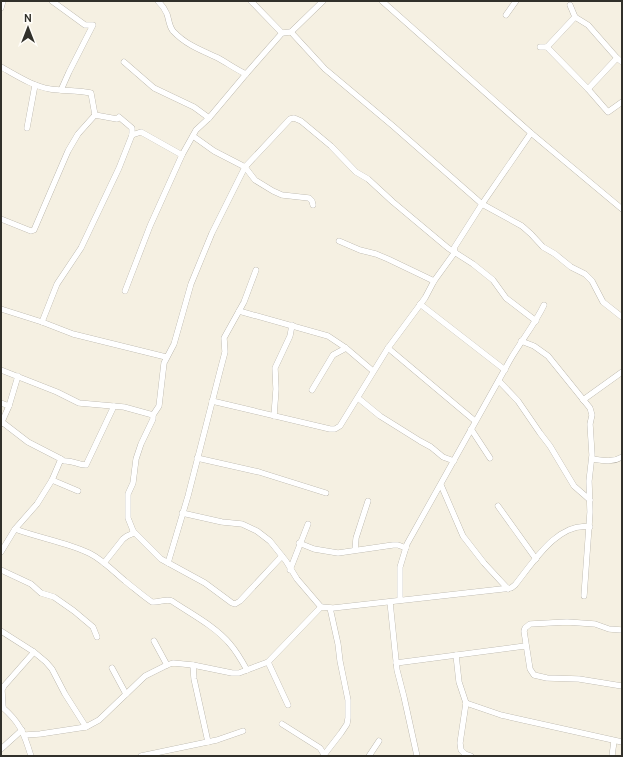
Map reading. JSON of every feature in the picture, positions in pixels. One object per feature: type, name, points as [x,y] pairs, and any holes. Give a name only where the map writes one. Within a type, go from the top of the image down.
[{"type":"street","points":[[1,8],[3,1]]},
{"type":"street","points":[[52,1],[85,25],[93,25],[61,90]]},
{"type":"street","points":[[158,1],[167,13],[172,30],[182,39],[200,51],[217,58],[246,74]]},
{"type":"street","points":[[250,1],[282,33]]},
{"type":"street","points":[[125,291],[150,226],[182,155],[196,130],[210,118],[282,33],[291,32],[322,1]]},
{"type":"street","points":[[382,1],[531,133],[622,209]]},
{"type":"street","points":[[506,15],[516,1]]},
{"type":"street","points":[[570,5],[575,17],[588,25],[616,58],[622,62]]},
{"type":"street","points":[[540,48],[547,47],[575,17]]},
{"type":"street","points":[[291,32],[325,69],[482,204],[522,226],[543,247],[556,254],[571,267],[585,274],[592,281],[603,302],[622,317]]},
{"type":"street","points":[[547,47],[608,112],[622,102]]},
{"type":"street","points":[[588,90],[616,58]]},
{"type":"street","points":[[124,62],[154,88],[194,107],[210,118]]},
{"type":"street","points":[[1,67],[35,85],[50,89],[91,93],[94,116],[78,134],[68,151],[34,230],[31,231],[1,218]]},
{"type":"street","points":[[26,128],[35,85]]},
{"type":"street","points":[[94,116],[117,119],[119,117],[132,128],[182,155]]},
{"type":"street","points":[[282,556],[240,601],[235,604],[232,603],[206,583],[161,559],[134,533],[128,518],[128,494],[133,483],[136,459],[141,444],[153,419],[153,415],[159,406],[164,363],[174,344],[191,284],[212,233],[245,167],[288,121],[298,118],[331,146],[356,172],[368,179],[393,202],[455,252],[493,280],[506,298],[536,321]]},
{"type":"street","points":[[42,322],[57,284],[81,248],[119,168],[132,135],[132,128]]},
{"type":"street","points":[[132,135],[141,132]]},
{"type":"street","points":[[212,401],[330,429],[335,429],[340,426],[373,371],[455,252],[454,248],[482,204],[531,133]]},
{"type":"street","points":[[193,136],[214,151],[245,167],[255,180],[273,191],[282,195],[309,198],[313,205]]},
{"type":"street","points":[[607,193],[622,206]]},
{"type":"street","points":[[339,241],[360,250],[376,254],[434,281]]},
{"type":"street","points":[[168,563],[212,401],[224,352],[224,338],[239,311],[256,270]]},
{"type":"street","points":[[420,304],[505,370]]},
{"type":"street","points":[[400,600],[400,567],[406,548],[475,421],[521,341],[536,321],[544,305]]},
{"type":"street","points":[[1,309],[74,334],[166,357]]},
{"type":"street","points":[[239,311],[328,336],[346,348],[373,371]]},
{"type":"street","points":[[274,416],[276,389],[275,368],[290,336],[292,325]]},
{"type":"street","points":[[521,341],[534,346],[548,356],[590,408],[592,415],[590,424],[592,459],[589,481],[590,527],[584,596]]},
{"type":"street","points":[[312,390],[333,355],[346,348]]},
{"type":"street","points":[[388,348],[475,421]]},
{"type":"street","points":[[1,370],[57,392],[79,403],[124,407],[153,415]]},
{"type":"street","points":[[583,400],[622,372]]},
{"type":"street","points":[[18,376],[9,406],[1,423],[28,442],[64,461],[69,460],[86,465],[114,406]]},
{"type":"street","points":[[499,381],[518,401],[550,446],[574,486],[590,500]]},
{"type":"street","points":[[358,398],[380,416],[431,447],[443,457],[454,461]]},
{"type":"street","points":[[1,403],[9,406]]},
{"type":"street","points":[[471,429],[490,458]]},
{"type":"street","points":[[592,459],[610,461],[617,460],[622,457]]},
{"type":"street","points":[[197,458],[259,472],[326,493]]},
{"type":"street","points":[[1,552],[15,529],[37,504],[52,480],[61,459]]},
{"type":"street","points":[[52,480],[78,491]]},
{"type":"street","points":[[441,485],[463,536],[484,563],[508,588]]},
{"type":"street","points":[[355,550],[356,538],[368,501]]},
{"type":"street","points":[[498,506],[536,559]]},
{"type":"street","points":[[182,513],[222,522],[234,522],[250,527],[264,536],[282,556],[290,570],[321,607],[330,608],[508,588],[515,585],[546,546],[562,534],[576,527],[590,527]]},
{"type":"street","points":[[123,539],[129,523]]},
{"type":"street","points":[[290,570],[308,524]]},
{"type":"street","points":[[15,529],[89,553],[104,563],[125,582],[152,602],[170,600],[213,628],[229,642],[237,652],[247,670]]},
{"type":"street","points":[[104,563],[126,536],[134,533]]},
{"type":"street","points":[[300,543],[314,549],[338,553],[393,545],[406,548]]},
{"type":"street","points":[[1,570],[30,584],[41,593],[54,597],[93,627],[97,636]]},
{"type":"street","points":[[390,602],[396,663],[417,756]]},
{"type":"street","points":[[1,749],[24,732],[40,734],[86,727],[99,720],[116,702],[145,676],[173,663],[239,673],[268,662],[321,607]]},
{"type":"street","points":[[282,724],[320,748],[324,755],[347,724],[348,700],[330,608]]},
{"type":"street","points":[[622,630],[609,629],[595,624],[567,622],[530,624],[524,631],[525,646],[530,669],[534,675],[547,678],[579,679],[622,686]]},
{"type":"street","points":[[1,631],[34,652],[52,669],[65,694],[86,727]]},
{"type":"street","points":[[154,641],[167,665]]},
{"type":"street","points":[[396,663],[525,646]]},
{"type":"street","points":[[31,756],[24,732],[17,722],[2,707],[2,690],[34,652]]},
{"type":"street","points":[[456,655],[459,682],[466,703],[460,744],[461,750],[465,754],[471,756]]},
{"type":"street","points":[[268,662],[288,705]]},
{"type":"street","points":[[193,665],[194,679],[208,742]]},
{"type":"street","points":[[112,668],[126,694]]},
{"type":"street","points":[[466,703],[501,715],[622,742]]},
{"type":"street","points":[[141,756],[208,742],[243,730]]},
{"type":"street","points":[[369,756],[379,741]]},
{"type":"street","points":[[612,756],[614,741]]}]
